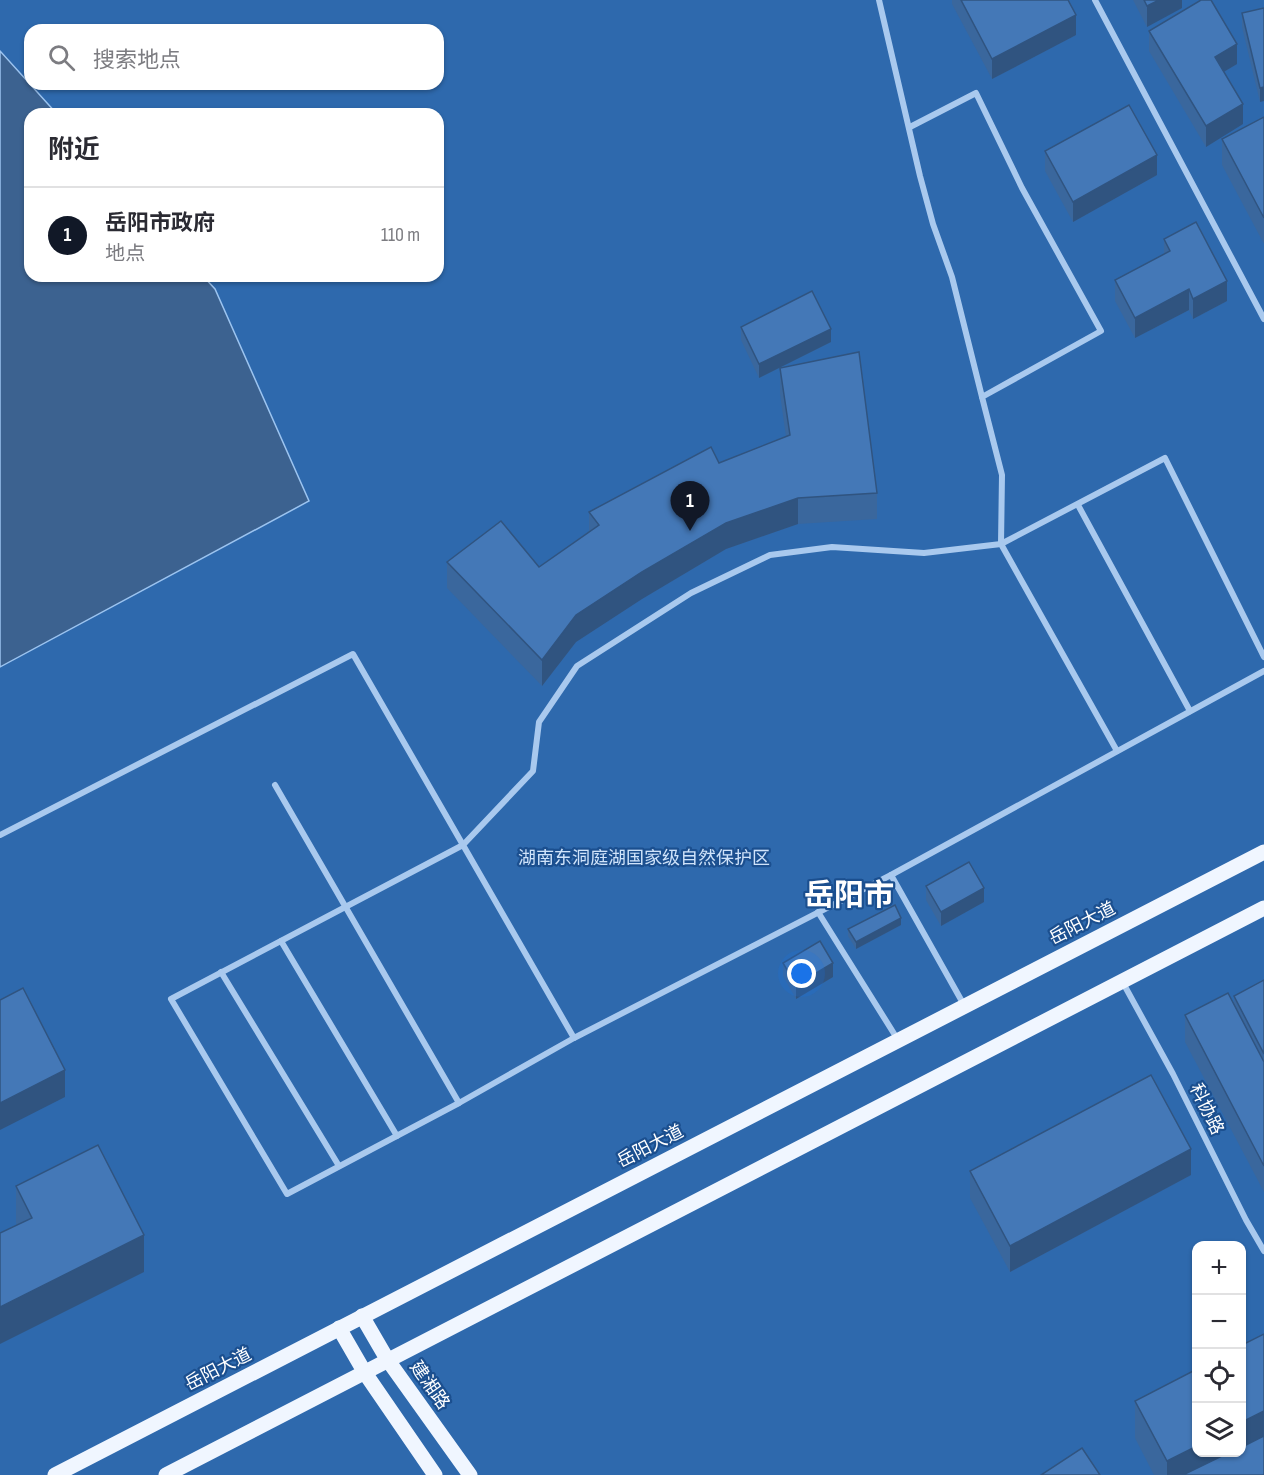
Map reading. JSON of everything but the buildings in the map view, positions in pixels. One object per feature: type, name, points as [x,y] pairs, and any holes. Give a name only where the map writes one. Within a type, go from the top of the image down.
[{"type":"main road","name":"岳阳大道","points":[[55,1475],[1264,852]]},
{"type":"main road","points":[[166,1475],[1264,908]]},
{"type":"main road","name":"建湘路","points":[[362,1316],[387,1359],[470,1475]]},
{"type":"main road","points":[[339,1328],[365,1373],[435,1475]]},
{"type":"street","points":[[879,0],[933,224],[952,277],[1002,475],[1001,544],[1117,752]]},
{"type":"street","points":[[1095,0],[1264,319]]},
{"type":"street","points":[[910,127],[976,93],[1022,188],[1101,331],[982,397]]},
{"type":"street","points":[[1264,657],[1165,458],[1001,544],[924,553],[832,547],[770,555],[691,593],[577,666],[539,722],[533,771],[463,845],[171,999],[287,1194],[459,1103],[574,1038],[891,875],[1264,671]]},
{"type":"street","points":[[1078,505],[1190,711]]},
{"type":"street","points":[[0,836],[353,654],[574,1038]]},
{"type":"street","points":[[275,785],[459,1103]]},
{"type":"street","points":[[891,875],[965,1006]]},
{"type":"street","points":[[818,912],[898,1040]]},
{"type":"street","points":[[281,941],[397,1136]]},
{"type":"street","points":[[221,972],[339,1166]]},
{"type":"street","name":"科协路","points":[[1122,981],[1173,1074],[1246,1220],[1264,1251]]},
{"type":"green space","name":"湖南东洞庭湖国家级自然保护区","points":[[0,0],[1264,0],[1264,1475],[0,1475]]},
{"type":"shaded area","points":[[0,51],[24,78],[24,90],[35,90],[52,108],[24,108],[24,282],[209,282],[215,289],[309,501],[0,667]]},
{"type":"place","name":"岳阳市政府","points":[[690,531]]},
{"type":"district","name":"岳阳市","points":[[849,895]]}]
